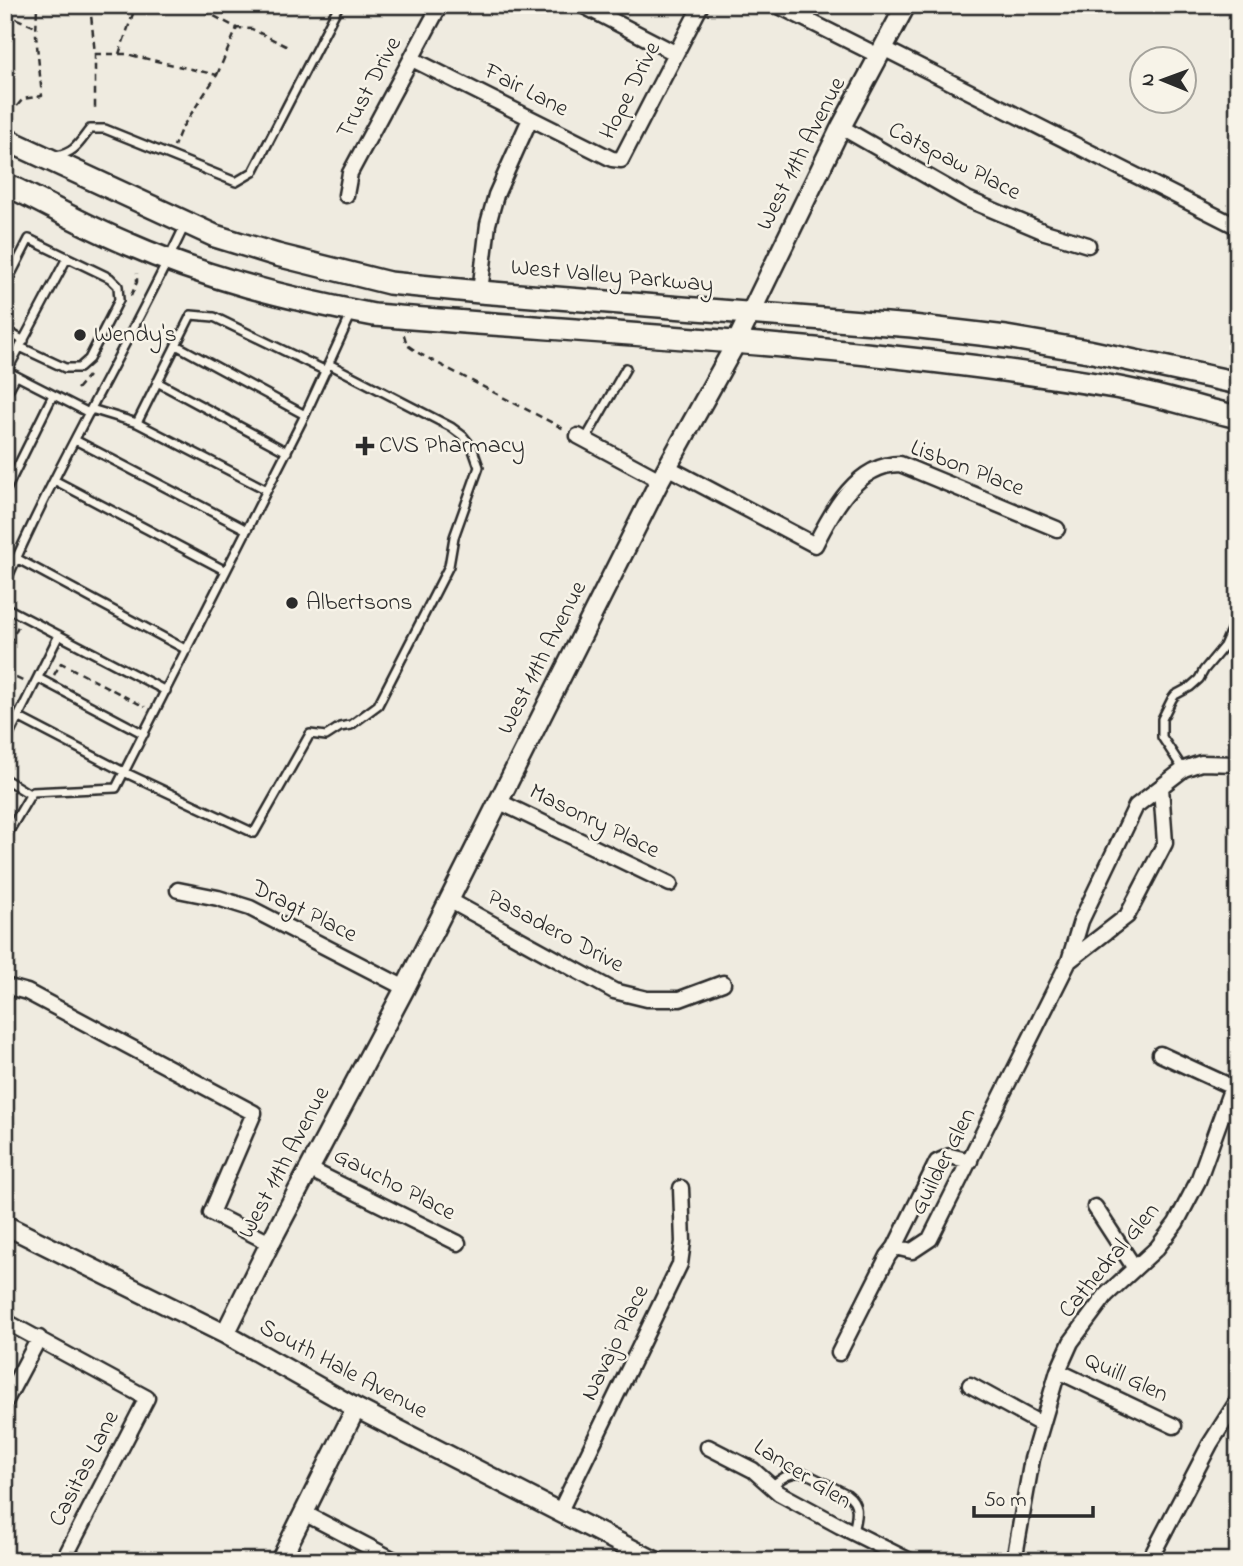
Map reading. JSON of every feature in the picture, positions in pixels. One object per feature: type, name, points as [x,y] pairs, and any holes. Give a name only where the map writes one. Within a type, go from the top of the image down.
[{"type":"main road","name":"West Valley Parkway","points":[[5,139],[186,224],[276,255],[389,283],[912,326],[1006,337],[1088,351],[1238,383]]},
{"type":"main road","points":[[6,185],[126,243],[202,272],[299,301],[403,317],[866,353],[998,368],[1118,387],[1238,417]]},
{"type":"street","name":"Trust Drive","points":[[346,195],[351,173],[440,5]]},
{"type":"street","points":[[582,5],[675,53]]},
{"type":"street","name":"Hope Drive","points":[[621,160],[701,5]]},
{"type":"street","points":[[777,5],[881,52],[1238,227]]},
{"type":"street","points":[[806,19],[813,5]]},
{"type":"street","name":"West 11th Avenue","points":[[225,1334],[270,1242],[405,988],[663,474],[736,342],[841,127],[905,5]]},
{"type":"street","name":"Fair Lane","points":[[412,60],[612,159],[621,160]]},
{"type":"street","points":[[480,292],[488,223],[496,195],[530,118]]},
{"type":"street","name":"Catspaw Place","points":[[841,127],[967,200],[1045,232],[1088,245]]},
{"type":"street","points":[[581,438],[663,474]]},
{"type":"street","name":"Lisbon Place","points":[[663,474],[815,545],[828,518],[860,477],[886,464],[900,464],[1056,528]]},
{"type":"street","name":"Guilder Glen","points":[[895,1247],[912,1251],[930,1239],[1069,961],[1081,921],[1136,806],[1184,769],[1201,763],[1238,764]]},
{"type":"street","name":"Guilder Glen","points":[[1069,961],[1126,915],[1165,843],[1161,787]]},
{"type":"street","name":"Masonry Place","points":[[498,801],[670,884]]},
{"type":"street","name":"Dragt Place","points":[[178,890],[250,908],[405,988]]},
{"type":"street","name":"Pasadero Drive","points":[[449,900],[614,992],[646,999],[680,999],[723,983]]},
{"type":"street","points":[[5,986],[27,992],[254,1113],[211,1213],[270,1242]]},
{"type":"street","points":[[1160,1054],[1235,1083]]},
{"type":"street","name":"Cathedral Glen","points":[[1014,1561],[1041,1424],[1058,1371],[1071,1342],[1099,1304],[1134,1266],[1157,1248],[1176,1223],[1198,1181],[1235,1083]]},
{"type":"street","points":[[839,1353],[937,1162],[950,1156],[970,1161]]},
{"type":"street","name":"Gaucho Place","points":[[309,1169],[458,1243]]},
{"type":"street","name":"Navajo Place","points":[[559,1511],[680,1264],[683,1242],[681,1188]]},
{"type":"street","points":[[1095,1207],[1134,1266]]},
{"type":"street","name":"South Hale Avenue","points":[[5,1226],[225,1334],[356,1408],[656,1561]]},
{"type":"street","points":[[5,1321],[39,1338],[5,1402]]},
{"type":"street","name":"Casitas Lane","points":[[39,1338],[147,1398],[63,1561]]},
{"type":"street","name":"Quill Glen","points":[[1058,1371],[1174,1426]]},
{"type":"street","points":[[970,1385],[1041,1424]]},
{"type":"street","points":[[1149,1561],[1210,1444],[1238,1400]]},
{"type":"street","points":[[280,1561],[356,1408]]},
{"type":"street","name":"Lancer Glen","points":[[708,1447],[752,1469],[771,1486],[853,1533],[910,1561]]},
{"type":"street","points":[[304,1513],[396,1561]]},
{"type":"lane","points":[[47,158],[68,154],[76,149],[90,129],[105,129],[236,182],[253,172],[339,5]]},
{"type":"lane","points":[[5,584],[32,521],[186,224]]},
{"type":"lane","points":[[5,286],[29,239],[110,278],[118,286],[119,300],[89,359],[79,368],[65,368],[22,344],[5,330]]},
{"type":"lane","points":[[67,258],[6,371],[90,411],[136,423],[267,490]]},
{"type":"lane","points":[[5,838],[32,792],[116,788],[287,452],[353,311]]},
{"type":"lane","points":[[18,717],[124,772],[254,834],[310,734],[326,736],[365,716],[378,705],[449,566],[454,537],[479,467],[472,447],[451,427],[327,367],[214,317],[191,315],[136,423]]},
{"type":"lane","points":[[176,345],[305,415]]},
{"type":"lane","points":[[581,438],[626,368]]},
{"type":"lane","points":[[5,396],[16,376]]},
{"type":"lane","points":[[157,383],[287,452]]},
{"type":"lane","points":[[5,492],[53,395]]},
{"type":"lane","points":[[75,440],[247,530]]},
{"type":"lane","points":[[54,480],[226,571]]},
{"type":"lane","points":[[16,558],[187,650]]},
{"type":"lane","points":[[5,607],[166,691]]},
{"type":"lane","points":[[1184,769],[1161,737],[1164,712],[1175,695],[1195,684],[1219,654],[1238,614]]},
{"type":"lane","points":[[5,743],[59,635]]},
{"type":"lane","points":[[36,682],[47,683],[144,734]]},
{"type":"lane","points":[[5,779],[31,795]]},
{"type":"lane","points":[[771,1486],[788,1475],[805,1473],[847,1494],[856,1504],[853,1533]]},
{"type":"path","points":[[17,106],[23,99],[42,96],[36,27],[37,5]]},
{"type":"path","points":[[90,5],[96,54],[95,112]]},
{"type":"path","points":[[119,54],[136,5]]},
{"type":"path","points":[[193,5],[237,28],[252,29],[290,48]]},
{"type":"path","points":[[5,14],[36,27]]},
{"type":"path","points":[[170,154],[181,130],[217,75],[237,28]]},
{"type":"path","points":[[96,54],[119,54],[217,75]]},
{"type":"path","points":[[403,317],[407,345],[420,354],[581,438]]},
{"type":"path","points":[[5,654],[23,616]]},
{"type":"path","points":[[47,683],[61,663],[155,712]]},
{"type":"path","points":[[5,673],[36,682]]},
{"type":"place","name":"Wendy's","points":[[80,335]]},
{"type":"place","name":"CVS Pharmacy","points":[[365,446]]},
{"type":"place","name":"Albertsons","points":[[292,603]]}]
